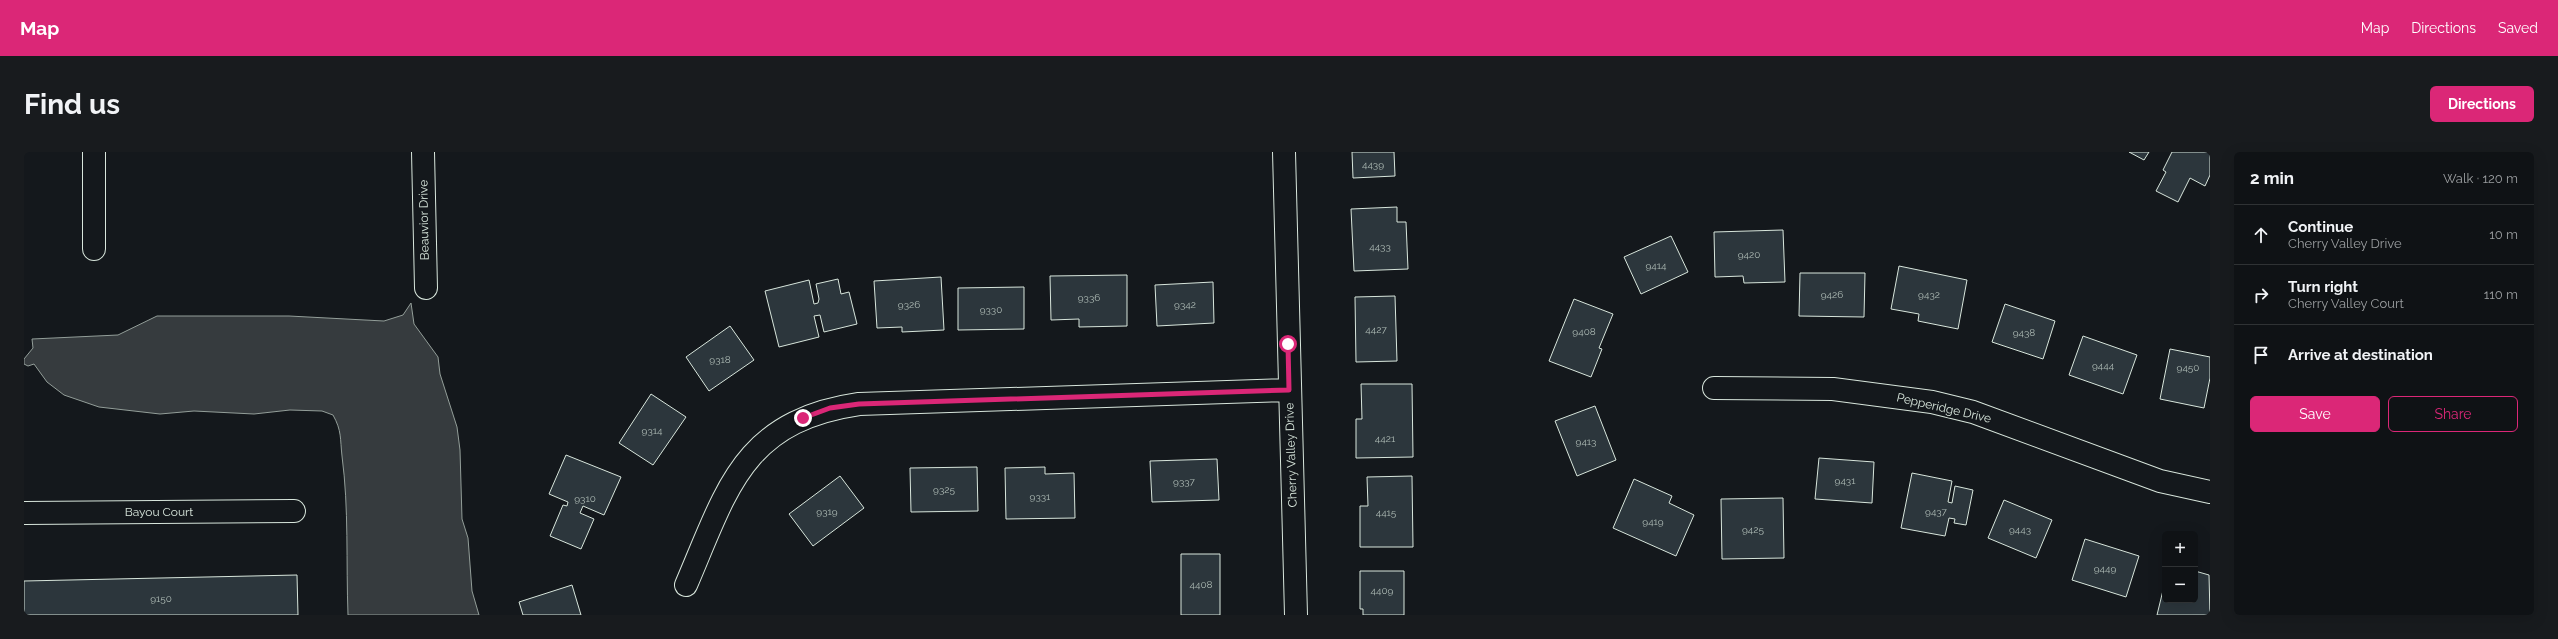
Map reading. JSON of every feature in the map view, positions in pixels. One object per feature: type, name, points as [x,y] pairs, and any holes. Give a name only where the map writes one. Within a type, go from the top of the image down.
[{"type":"street","points":[[94,152],[94,249]]},
{"type":"street","name":"Beauvior Drive","points":[[423,152],[426,288]]},
{"type":"street","name":"Cherry Valley Drive","points":[[1284,152],[1296,615]]},
{"type":"street","name":"Pepperidge Drive","points":[[1714,388],[1833,389],[1932,402],[1973,412],[2160,481],[2210,492]]},
{"type":"street","points":[[686,585],[717,509],[737,472],[756,449],[778,431],[803,418],[830,408],[859,404],[1289,390]]},
{"type":"street","name":"Bayou Court","points":[[24,513],[294,511]]},
{"type":"shaded area","points":[[411,303],[414,324],[438,357],[440,374],[457,427],[460,450],[462,519],[468,538],[472,591],[479,615],[348,615],[344,476],[340,435],[333,415],[322,411],[290,410],[254,414],[194,411],[160,414],[99,407],[64,395],[47,382],[34,364],[28,366],[24,364],[24,359],[33,348],[32,339],[118,335],[157,316],[289,316],[384,321],[403,315]]},
{"type":"building","points":[[1352,152],[1394,152],[1395,176],[1353,178]]},
{"type":"building","points":[[2129,152],[2149,152],[2144,160]]},
{"type":"building","points":[[2172,152],[2210,152],[2210,175],[2205,186],[2190,178],[2178,202],[2156,191],[2166,172],[2163,170]]},
{"type":"building","points":[[1397,207],[1397,222],[1406,222],[1408,269],[1354,271],[1351,209]]},
{"type":"building","points":[[1783,230],[1785,282],[1744,283],[1743,276],[1715,277],[1714,232]]},
{"type":"building","points":[[1671,236],[1688,272],[1641,294],[1624,257]]},
{"type":"building","points":[[1899,266],[1967,280],[1958,329],[1918,321],[1919,314],[1891,309]]},
{"type":"building","points":[[1800,273],[1865,273],[1864,317],[1799,316]]},
{"type":"building","points":[[1127,275],[1127,326],[1079,327],[1079,319],[1051,320],[1050,276]]},
{"type":"building","points":[[941,277],[944,330],[902,332],[902,327],[877,328],[874,281]]},
{"type":"building","points":[[838,279],[841,294],[849,292],[857,324],[824,332],[820,315],[814,316],[819,337],[779,347],[765,291],[809,280],[814,304],[818,303],[819,299],[816,284]]},
{"type":"building","points":[[1213,282],[1214,323],[1157,326],[1155,285]]},
{"type":"building","points":[[1024,287],[1024,329],[958,330],[958,288]]},
{"type":"building","points":[[1395,296],[1397,361],[1356,362],[1355,297]]},
{"type":"building","points":[[1574,299],[1613,314],[1599,348],[1602,349],[1591,377],[1549,361]]},
{"type":"building","points":[[2005,304],[2055,321],[2043,359],[1992,342]]},
{"type":"building","points":[[730,326],[754,360],[709,391],[686,357]]},
{"type":"building","points":[[2083,336],[2137,355],[2123,394],[2069,375]]},
{"type":"building","points":[[2170,349],[2210,357],[2210,378],[2204,408],[2160,399]]},
{"type":"building","points":[[1361,384],[1412,384],[1413,457],[1356,458],[1356,419],[1362,419]]},
{"type":"building","points":[[651,394],[686,417],[653,465],[619,443]]},
{"type":"building","points":[[1595,406],[1616,460],[1577,476],[1555,421]]},
{"type":"building","points":[[566,455],[621,477],[604,515],[583,506],[580,513],[594,519],[581,549],[550,536],[563,505],[567,506],[568,502],[549,494]]},
{"type":"building","points":[[1819,458],[1874,462],[1872,503],[1815,499]]},
{"type":"building","points":[[1217,459],[1219,500],[1152,502],[1150,461]]},
{"type":"building","points":[[977,467],[978,511],[911,512],[910,468]]},
{"type":"building","points":[[1045,467],[1045,474],[1074,473],[1075,518],[1006,519],[1005,468]]},
{"type":"building","points":[[1912,473],[1952,481],[1948,502],[1952,503],[1955,486],[1973,490],[1966,525],[1954,523],[1955,519],[1949,518],[1945,536],[1901,528]]},
{"type":"building","points":[[840,476],[864,508],[813,546],[789,514]]},
{"type":"building","points":[[1412,476],[1413,547],[1360,547],[1360,506],[1368,506],[1367,477]]},
{"type":"building","points":[[1634,479],[1672,496],[1669,503],[1694,515],[1676,556],[1613,528]]},
{"type":"building","points":[[1783,498],[1784,558],[1722,559],[1721,499]]},
{"type":"building","points":[[2004,500],[2052,520],[2036,558],[1988,538]]},
{"type":"building","points":[[2085,539],[2139,556],[2126,597],[2072,580]]},
{"type":"building","points":[[1181,554],[1220,554],[1220,615],[1181,615]]},
{"type":"building","points":[[1360,571],[1404,571],[1404,615],[1363,615],[1363,609],[1360,609]]},
{"type":"building","points":[[2198,572],[2209,575],[2210,615],[2157,615],[2162,594],[2162,603],[2198,603]]},
{"type":"building","points":[[297,575],[298,615],[24,615],[24,581]]},
{"type":"building","points":[[572,585],[581,615],[523,615],[519,602]]},
{"type":"route","points":[[803,418],[830,408],[859,404],[1289,390],[1288,344]]}]
